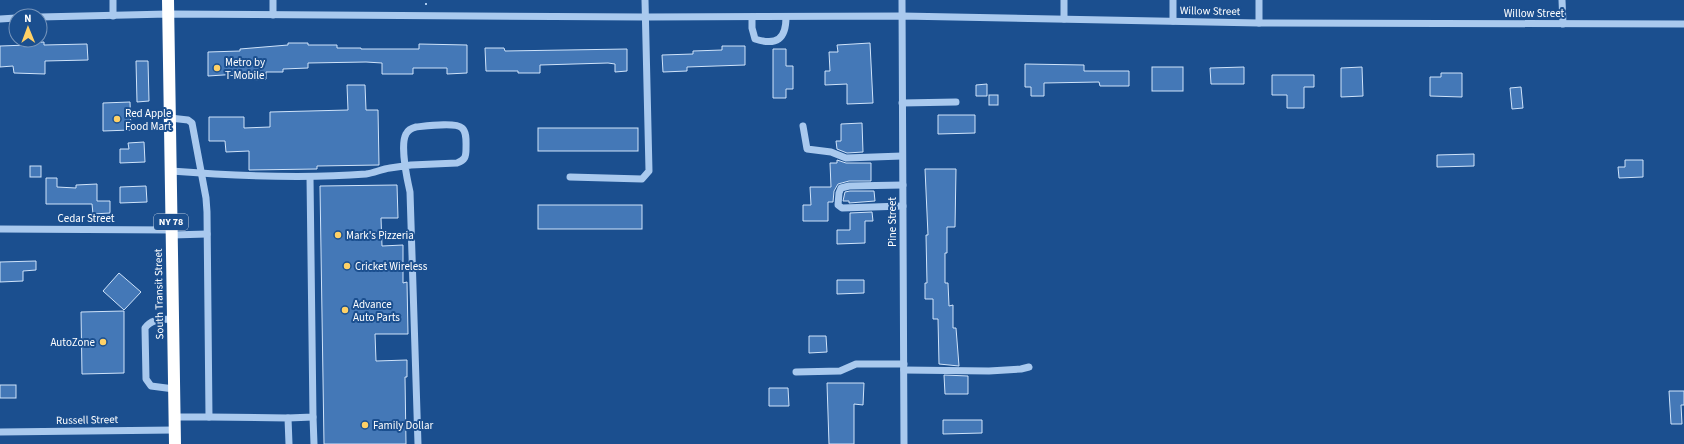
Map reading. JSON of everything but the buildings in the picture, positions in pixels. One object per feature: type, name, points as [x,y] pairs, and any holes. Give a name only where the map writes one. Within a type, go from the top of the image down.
[{"type":"highway","name":"South Transit Street","points":[[168,0],[175,444]]},
{"type":"street","points":[[113,0],[113,16]]},
{"type":"street","points":[[273,0],[273,15]]},
{"type":"street","points":[[570,178],[642,179],[649,171],[645,0]]},
{"type":"street","name":"Pine Street","points":[[902,0],[904,444]]},
{"type":"street","points":[[1064,0],[1064,19]]},
{"type":"street","points":[[1173,0],[1173,21]]},
{"type":"street","points":[[1259,0],[1259,23]]},
{"type":"street","points":[[1562,0],[1563,24]]},
{"type":"street","name":"Willow Street","points":[[48,18],[168,14],[645,17],[902,16],[1259,23],[1684,24]]},
{"type":"street","points":[[752,17],[752,28],[755,39],[761,41],[777,41],[781,38],[786,28],[786,17]]},
{"type":"street","points":[[902,103],[956,102]]},
{"type":"street","points":[[170,118],[188,120],[192,123],[206,198],[208,417]]},
{"type":"street","points":[[171,171],[201,174],[310,177],[369,174],[405,166],[458,163],[463,161],[466,156],[466,134],[463,128],[456,125],[416,127],[410,129],[405,134],[404,140],[405,166],[410,192],[418,444]]},
{"type":"street","points":[[803,126],[808,149],[831,152],[846,158],[902,156]]},
{"type":"street","points":[[310,177],[314,444]]},
{"type":"street","points":[[903,185],[849,186],[841,188],[838,205],[842,208],[903,206]]},
{"type":"street","name":"Cedar Street","points":[[0,229],[207,234]]},
{"type":"street","points":[[173,319],[155,320],[148,323],[145,328],[145,342],[146,379],[151,386],[174,389]]},
{"type":"street","points":[[796,372],[840,371],[856,364],[989,371],[1029,367]]},
{"type":"street","points":[[174,417],[313,417]]},
{"type":"street","points":[[288,418],[289,444]]},
{"type":"street","name":"Russell Street","points":[[0,432],[174,430]]},
{"type":"path","points":[[426,0],[426,5]]},
{"type":"place","name":"Metro by T-Mobile","points":[[217,68]]},
{"type":"place","name":"Red Apple Food Mart","points":[[117,119]]},
{"type":"place","name":"Mark's Pizzeria","points":[[338,235]]},
{"type":"place","name":"Cricket Wireless","points":[[347,266]]},
{"type":"place","name":"Advance Auto Parts","points":[[345,310]]},
{"type":"place","name":"AutoZone","points":[[103,342]]},
{"type":"place","name":"Family Dollar","points":[[365,425]]}]
